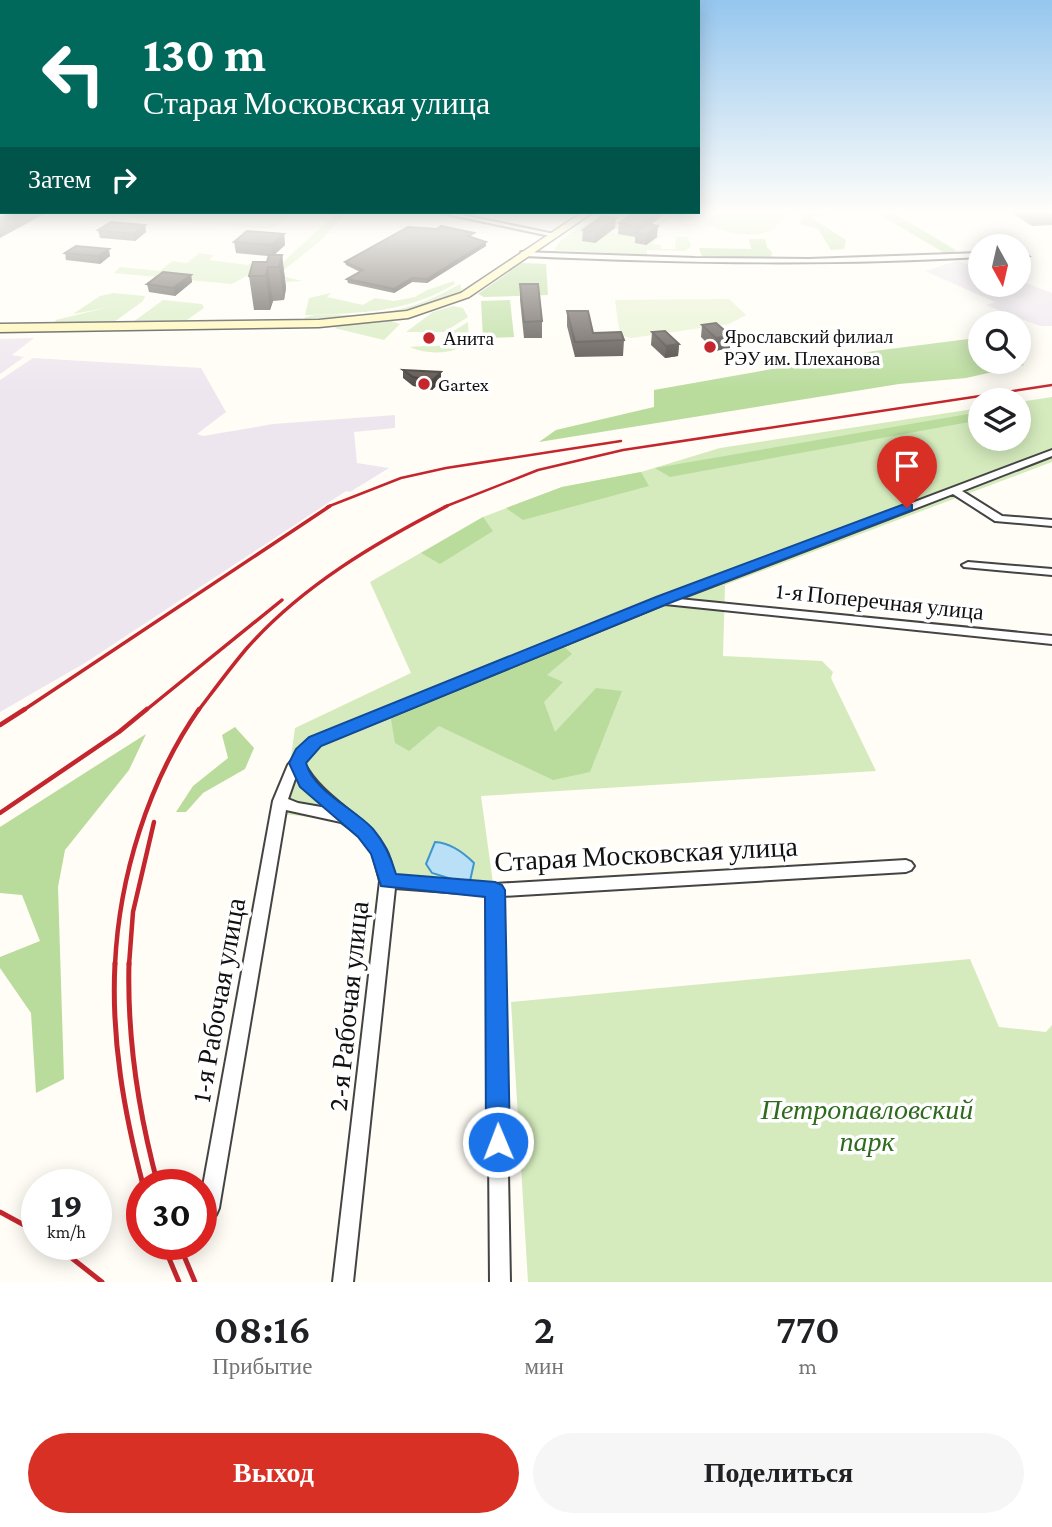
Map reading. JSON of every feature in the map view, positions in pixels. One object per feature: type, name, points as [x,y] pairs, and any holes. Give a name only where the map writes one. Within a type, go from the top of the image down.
[{"type":"main road","points":[[0,328],[342,323],[388,319],[447,304],[497,273]]},
{"type":"street","name":"1-я Рабочая улица","points":[[216,1169],[280,801],[302,753],[315,741],[662,601],[1052,453]]},
{"type":"street","points":[[954,490],[999,519],[1052,523]]},
{"type":"street","points":[[968,565],[1052,572]]},
{"type":"street","name":"1-я Поперечная улица","points":[[662,601],[1052,640]]},
{"type":"street","name":"2-я Рабочая улица","points":[[298,763],[307,782],[365,832],[380,852],[388,881],[343,1282]]},
{"type":"street","points":[[280,801],[295,808],[345,817]]},
{"type":"street","name":"Старая Московская улица","points":[[388,881],[495,890],[906,866]]},
{"type":"street","points":[[495,890],[500,1282]]},
{"type":"shaded area","points":[[929,273],[968,273],[968,290]]},
{"type":"shaded area","points":[[1031,285],[1052,293],[1052,326],[1031,322],[1031,311],[1001,311],[986,305],[995,302],[986,298],[1031,298]]},
{"type":"shaded area","points":[[34,338],[12,355],[24,357],[0,374],[0,339]]},
{"type":"shaded area","points":[[33,358],[201,368],[226,412],[197,434],[203,436],[273,424],[395,415],[395,428],[354,432],[357,463],[389,468],[350,492],[346,491],[85,663],[0,712],[0,380]]},
{"type":"green space","points":[[114,273],[252,273],[232,284]]},
{"type":"green space","points":[[266,273],[281,273],[278,275],[302,281],[248,284]]},
{"type":"green space","points":[[508,273],[547,273],[548,295],[484,297],[478,294]]},
{"type":"green space","points":[[454,281],[455,284],[437,294],[401,306],[364,312],[305,315],[309,298],[331,293],[327,297],[363,305],[375,298],[394,301],[415,297]]},
{"type":"green space","points":[[460,284],[462,291],[445,300],[407,312],[308,321],[304,318],[388,312],[425,301]]},
{"type":"green space","points":[[113,293],[145,296],[143,301],[110,325],[53,326],[56,320],[105,308],[73,314],[100,296]]},
{"type":"green space","points":[[729,299],[746,315],[729,324],[631,338],[620,335],[615,300]]},
{"type":"green space","points":[[163,300],[202,304],[204,308],[184,322],[129,325]]},
{"type":"green space","points":[[510,300],[514,337],[483,338],[481,301]]},
{"type":"green space","points":[[453,306],[463,308],[468,317],[444,332],[406,332],[433,312]]},
{"type":"green space","points":[[391,321],[400,324],[384,340],[334,328],[341,325]]},
{"type":"green space","points":[[468,322],[469,341],[457,349],[433,352],[410,347],[449,343],[454,340],[454,334],[450,333]]},
{"type":"green space","points":[[968,339],[968,374],[984,374],[899,384],[539,442],[556,430],[654,407],[654,390],[874,351]]},
{"type":"green space","points":[[1052,397],[1052,462],[725,585],[723,656],[822,661],[833,672],[831,678],[876,771],[481,796],[493,883],[389,881],[379,856],[353,822],[283,814],[295,728],[411,673],[370,582],[483,517],[562,487],[641,472],[720,448],[968,410],[968,451],[1031,451],[1031,400]]},
{"type":"green space","points":[[968,414],[968,422],[670,477],[655,468]]},
{"type":"green space","points":[[641,472],[649,486],[523,520],[506,508],[562,487]]},
{"type":"green space","points":[[483,517],[493,531],[440,564],[421,553]]},
{"type":"green space","points":[[560,643],[572,654],[547,675],[563,682],[544,702],[555,732],[596,688],[622,691],[590,772],[553,780],[439,726],[409,751],[395,743],[390,713]]},
{"type":"green space","points":[[235,727],[254,748],[245,769],[203,793],[186,812],[176,812],[193,786],[228,758],[222,735]]},
{"type":"green space","points":[[146,734],[129,770],[65,850],[58,887],[64,1079],[36,1093],[31,1013],[0,968],[0,957],[40,941],[22,895],[0,893],[0,827]]},
{"type":"green space","name":"Петропавловский парк","points":[[970,959],[999,1027],[1046,1032],[1052,1025],[1052,1282],[528,1282],[511,1002]]},
{"type":"water","points":[[435,842],[456,849],[474,863],[470,881],[458,881],[432,873],[426,864]]},
{"type":"building","points":[[162,273],[191,275],[173,288],[147,284]]},
{"type":"building","points":[[250,273],[267,273],[266,276],[249,276]]},
{"type":"building","points":[[358,273],[437,273],[427,279],[412,278],[394,289],[347,279]]},
{"type":"building","points":[[520,284],[538,284],[542,321],[524,322]]},
{"type":"building","points":[[567,311],[588,311],[593,333],[621,332],[624,340],[575,342]]},
{"type":"building","points":[[716,323],[731,336],[716,338],[702,325]]},
{"type":"building","points":[[665,331],[679,344],[666,346],[652,332]]},
{"type":"building","points":[[403,370],[441,372],[432,381],[413,377]]},
{"type":"railway","points":[[444,507],[538,470],[623,450],[1052,385]]},
{"type":"railway","points":[[327,507],[401,478],[446,468],[621,441]]},
{"type":"railway","points":[[22,711],[330,506]]},
{"type":"railway","points":[[198,711],[247,648],[291,605],[367,551],[447,506]]},
{"type":"railway","points":[[145,711],[282,600]]},
{"type":"railway","points":[[0,725],[25,709]]},
{"type":"railway","points":[[0,813],[119,732],[147,709]]},
{"type":"railway","points":[[115,965],[123,898],[139,831],[165,767],[199,709]]},
{"type":"railway","points":[[129,965],[133,912],[154,822]]},
{"type":"railway","points":[[115,963],[115,1019],[120,1075],[139,1169]]},
{"type":"railway","points":[[129,965],[135,1075],[154,1169]]},
{"type":"railway","points":[[0,1212],[21,1223]]},
{"type":"railway","points":[[74,1260],[102,1282]]},
{"type":"railway","points":[[170,1260],[179,1282]]},
{"type":"railway","points":[[186,1260],[195,1282]]},
{"type":"place","name":"Анита","points":[[429,338]]},
{"type":"place","name":"Ярославский филиал РЭУ им. Плеханова","points":[[710,347]]},
{"type":"place","name":"Gartex","points":[[424,384]]},
{"type":"route","points":[[498,1142],[495,890],[388,881],[380,852],[365,832],[345,817],[300,773],[298,763],[302,753],[315,741],[662,601],[907,508]]}]
